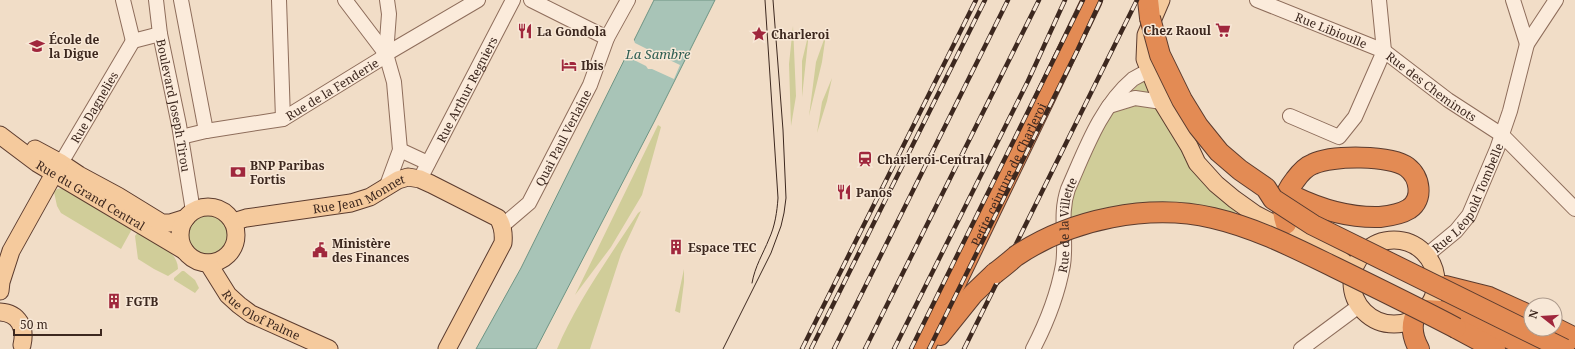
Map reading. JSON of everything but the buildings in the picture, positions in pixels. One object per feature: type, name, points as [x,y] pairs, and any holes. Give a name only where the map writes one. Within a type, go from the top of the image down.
[{"type":"highway","name":"Petite ceinture de Charleroi","points":[[924,349],[1092,0]]},
{"type":"highway","points":[[1148,0],[1150,18],[1160,55],[1189,113],[1220,152],[1240,170],[1266,188],[1273,199],[1313,225],[1564,349]]},
{"type":"highway","points":[[1266,188],[1282,190],[1311,205],[1345,215],[1369,218],[1393,215],[1409,209],[1417,198],[1419,191],[1418,181],[1408,168],[1402,164],[1388,160],[1361,158],[1331,158],[1321,160],[1305,168],[1288,188],[1282,208],[1281,231]]},
{"type":"highway","points":[[932,349],[942,331],[973,294],[1016,256],[1032,247],[1084,225],[1132,214],[1168,212],[1213,218],[1281,231],[1410,304],[1493,348]]},
{"type":"highway","points":[[1436,285],[1488,297],[1523,312]]},
{"type":"highway","points":[[1419,349],[1416,344],[1413,329],[1420,314],[1453,312],[1531,349]]},
{"type":"highway","points":[[1563,332],[1575,338]]},
{"type":"main road","points":[[1161,0],[1146,35],[1145,59],[1162,102],[1189,146],[1197,163],[1216,184],[1234,199],[1255,214],[1339,258],[1348,266],[1352,274]]},
{"type":"main road","name":"Rue du Grand Central","points":[[0,134],[34,161],[75,173],[118,196],[162,223],[170,223],[189,215]]},
{"type":"main road","points":[[1189,146],[1236,191],[1268,214],[1281,231],[1351,255],[1361,255]]},
{"type":"main road","points":[[22,345],[24,336],[20,323],[11,314],[1,312],[0,289],[11,251],[58,168]]},
{"type":"main road","name":"Rue du Grand Central","points":[[58,168],[185,251]]},
{"type":"main road","name":"Rue Jean Monnet","points":[[233,222],[246,218],[351,203],[370,197],[398,180],[408,177],[420,179],[498,218],[503,234]]},
{"type":"main road","points":[[208,207],[215,208],[228,215],[233,222],[236,234],[233,247],[223,258],[216,262],[199,262],[185,251],[181,243],[180,234],[182,226],[189,215],[208,207]]},
{"type":"main road","name":"Quai Paul Verlaine","points":[[447,349],[503,234]]},
{"type":"main road","points":[[1394,239],[1407,241],[1418,246],[1427,255],[1433,264],[1436,274],[1436,285],[1433,298],[1420,314],[1402,324],[1390,324],[1378,321],[1367,315],[1359,306],[1354,296],[1352,274],[1361,255],[1371,246],[1382,241],[1394,239]]},
{"type":"main road","name":"Rue Olof Palme","points":[[208,263],[228,295],[245,310],[329,349]]},
{"type":"street","points":[[123,0],[133,41],[160,34]]},
{"type":"street","name":"Boulevard Joseph Tirou","points":[[156,0],[160,34],[181,137],[189,215]]},
{"type":"street","points":[[181,0],[206,131]]},
{"type":"street","points":[[280,0],[283,119]]},
{"type":"street","points":[[345,0],[386,54]]},
{"type":"street","points":[[386,188],[400,150],[394,82],[386,54],[389,14],[387,0]]},
{"type":"street","name":"Rue de la Fenderie","points":[[181,137],[206,131],[283,119],[379,60],[386,54],[478,0]]},
{"type":"street","name":"Rue Arthur Regniers","points":[[420,179],[513,0]]},
{"type":"street","points":[[531,0],[607,38]]},
{"type":"street","name":"Quai Paul Verlaine","points":[[503,234],[529,203],[590,85],[607,38],[628,0]]},
{"type":"street","name":"Rue Libioulle","points":[[1257,0],[1384,51]]},
{"type":"street","name":"Rue des Cheminots","points":[[1379,0],[1384,51],[1448,100],[1502,135],[1575,209]]},
{"type":"street","points":[[1513,0],[1527,44]]},
{"type":"street","points":[[1527,44],[1556,0]]},
{"type":"street","name":"Rue Dagnelies","points":[[58,168],[133,41]]},
{"type":"street","name":"Rue Léopold Tombelle","points":[[1427,255],[1456,231],[1469,215],[1491,167],[1502,135],[1510,111],[1527,44]]},
{"type":"street","points":[[1290,116],[1339,137],[1355,117],[1384,51]]},
{"type":"street","name":"Rue de la Villette","points":[[1033,349],[1041,334],[1052,304],[1063,265],[1064,202],[1068,189],[1104,113],[1134,78],[1149,71]]},
{"type":"street","points":[[1109,106],[1135,98],[1162,102]]},
{"type":"street","points":[[400,150],[428,163]]},
{"type":"street","points":[[1301,349],[1359,306]]},
{"type":"shaded area","points":[[793,26],[796,96],[791,126],[789,64]]},
{"type":"shaded area","points":[[809,32],[802,97],[802,61]]},
{"type":"shaded area","points":[[826,34],[822,62],[809,116],[816,62]]},
{"type":"shaded area","points":[[832,78],[827,101],[817,133],[822,102]]},
{"type":"shaded area","points":[[1147,79],[1239,210],[1231,215],[1069,220],[1071,192],[1110,115],[1138,85]]},
{"type":"shaded area","points":[[658,125],[661,127],[642,195],[611,247],[575,295]]},
{"type":"shaded area","points":[[63,188],[132,229],[121,249],[61,213],[57,206],[54,192],[57,189]]},
{"type":"shaded area","points":[[641,211],[621,254],[590,349],[557,349],[584,297],[638,213]]},
{"type":"shaded area","points":[[207,213],[222,219],[228,234],[222,249],[207,255],[192,249],[186,234],[192,219]]},
{"type":"shaded area","points":[[138,232],[157,242],[169,251],[177,262],[178,269],[168,276],[138,259],[135,236]]},
{"type":"shaded area","points":[[684,269],[684,282],[680,313],[675,311]]},
{"type":"shaded area","points":[[182,271],[195,280],[199,288],[195,293],[174,280],[174,278]]},
{"type":"water","name":"La Sambre","points":[[654,0],[715,0],[654,122],[536,349],[476,349],[521,268]]},
{"type":"pier","points":[[633,38],[635,43],[653,52],[657,50],[659,55],[680,65],[674,79],[652,69],[648,69],[646,66],[624,56]]},
{"type":"tram line","points":[[752,283],[757,266],[773,229],[778,198],[765,0]]},
{"type":"tram line","points":[[723,349],[771,253],[784,213],[786,198],[783,130],[773,0]]},
{"type":"railway","points":[[802,349],[976,0]]},
{"type":"railway","points":[[811,349],[985,0]]},
{"type":"railway","points":[[834,349],[1008,0]]},
{"type":"railway","points":[[865,349],[1039,0]]},
{"type":"railway","points":[[894,349],[1028,81],[1065,0]]},
{"type":"railway","points":[[911,349],[1083,0]]},
{"type":"railway","points":[[929,349],[1101,0]]},
{"type":"railway","points":[[964,349],[1137,0]]},
{"type":"place","name":"Chez Raoul","points":[[1223,30]]},
{"type":"place","name":"La Gondola","points":[[525,31]]},
{"type":"place","name":"Charleroi","points":[[759,34]]},
{"type":"place","name":"École de la Digue","points":[[37,46]]},
{"type":"place","name":"Ibis","points":[[569,65]]},
{"type":"place","name":"Charleroi-Central","points":[[865,159]]},
{"type":"place","name":"BNP Paribas Fortis","points":[[238,172]]},
{"type":"place","name":"Panos","points":[[844,192]]},
{"type":"place","name":"Espace TEC","points":[[676,247]]},
{"type":"place","name":"Ministère des Finances","points":[[320,250]]},
{"type":"place","name":"FGTB","points":[[114,301]]}]
